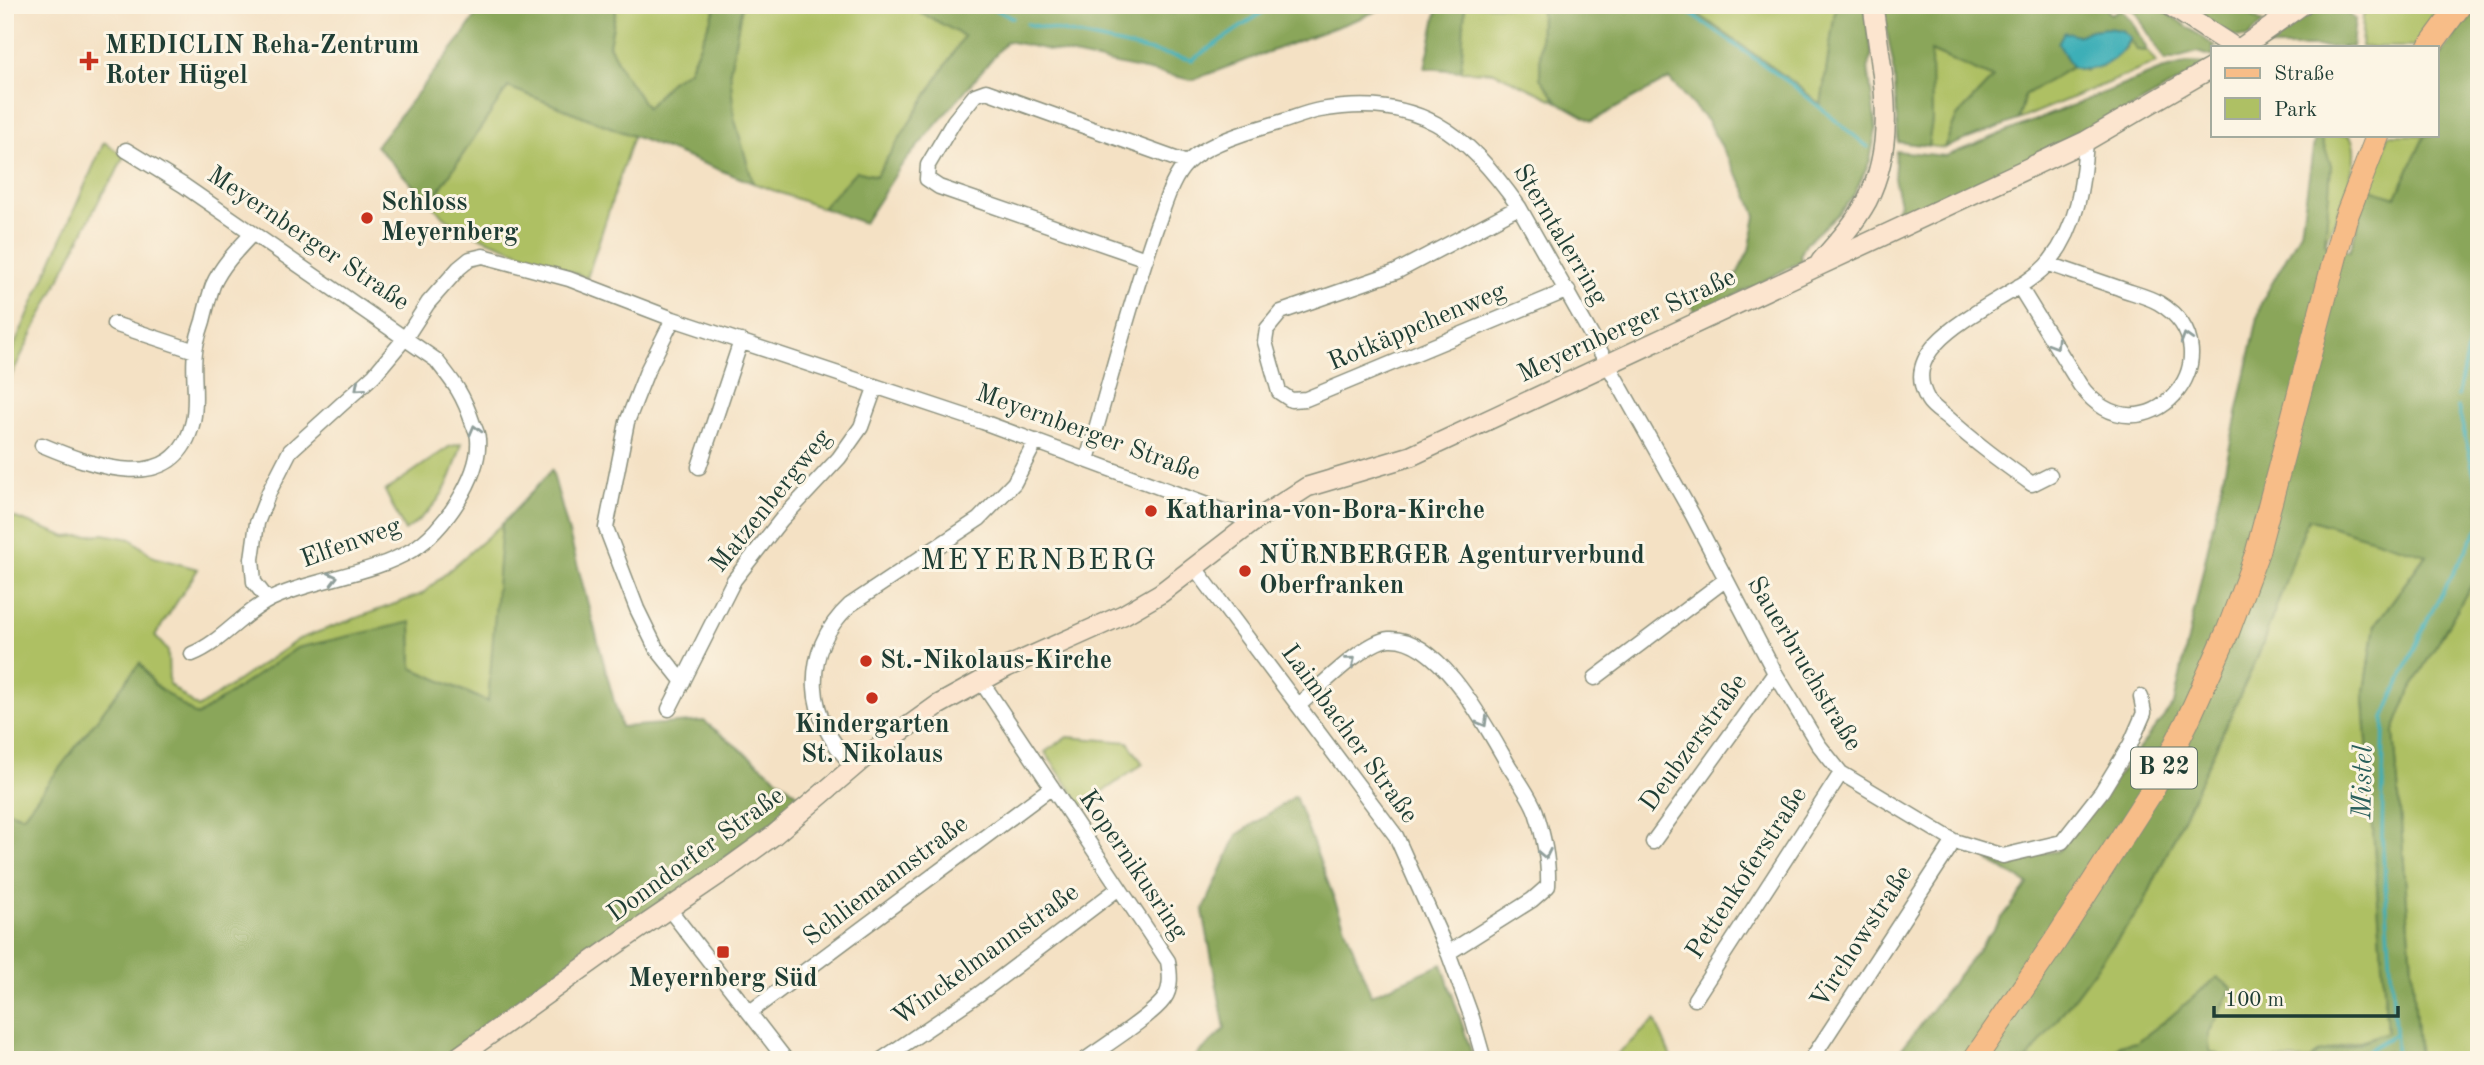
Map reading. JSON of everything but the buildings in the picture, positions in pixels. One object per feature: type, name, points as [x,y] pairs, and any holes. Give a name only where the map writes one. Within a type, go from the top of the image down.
[{"type":"main road","points":[[2430,46],[2460,5]]},
{"type":"main road","name":"B 22","points":[[1974,1060],[2054,943],[2153,789],[2228,631],[2257,553],[2345,220],[2378,136]]},
{"type":"street","points":[[1817,266],[1866,202],[1878,174],[1885,147],[1887,125],[1873,5]]},
{"type":"street","points":[[2169,5],[2232,46]]},
{"type":"street","points":[[2244,46],[2302,5]]},
{"type":"street","name":"Meyernberger Straße","points":[[126,150],[183,185],[406,337],[428,303],[459,268],[470,259],[483,256],[569,279],[673,319],[1036,441],[1253,522],[1307,487],[1410,456],[2086,141],[2211,68]]},
{"type":"street","points":[[1087,460],[1146,259],[1170,191],[1186,163],[986,91],[975,95],[968,103],[928,165],[927,179],[939,187],[1146,259]]},
{"type":"street","name":"Sterntalerring","points":[[1186,163],[1243,133],[1318,110],[1388,106],[1414,112],[1451,131],[1494,172],[1519,207],[1608,364]]},
{"type":"street","points":[[2050,475],[2032,484],[1959,429],[1929,401],[1923,385],[1922,370],[1928,352],[1942,335],[2049,264],[2066,239],[2074,215],[2082,186],[2086,141]]},
{"type":"street","points":[[1866,202],[1870,225],[1885,236]]},
{"type":"street","name":"Rotkäppchenweg","points":[[1519,207],[1396,271],[1281,312],[1267,329],[1265,342],[1274,382],[1284,397],[1291,400],[1306,399],[1568,290]]},
{"type":"street","points":[[41,445],[70,457],[143,470],[164,465],[185,446],[194,419],[195,351],[214,284],[233,255],[253,234]]},
{"type":"street","points":[[2019,286],[2080,384],[2089,397],[2101,406],[2123,414],[2134,414],[2158,408],[2171,400],[2187,377],[2190,354],[2186,333],[2172,313],[2148,298],[2049,264]]},
{"type":"street","points":[[673,319],[647,371],[627,422],[606,528],[637,610],[656,648],[683,682]]},
{"type":"street","points":[[114,324],[195,351]]},
{"type":"street","points":[[268,600],[254,582],[252,559],[257,523],[279,471],[290,452],[374,375],[406,337]]},
{"type":"street","name":"Elfenweg","points":[[192,654],[207,648],[268,600],[314,582],[361,571],[411,551],[425,540],[458,503],[476,462],[478,438],[464,396],[436,360],[406,337]]},
{"type":"street","points":[[699,467],[741,341]]},
{"type":"street","name":"Sauerbruchstraße","points":[[1608,364],[1692,514],[1775,673],[1818,744],[1841,773],[1954,841],[2003,856],[2062,842],[2102,792],[2130,746],[2144,713],[2141,697]]},
{"type":"street","name":"Matzenbergweg","points":[[668,709],[734,580],[781,520],[839,458],[861,427],[875,388]]},
{"type":"street","points":[[854,766],[841,754],[827,732],[815,695],[817,655],[838,616],[850,605],[979,519],[1014,483],[1036,441]]},
{"type":"street","name":"Donndorfer Straße","points":[[454,1060],[774,835],[909,723],[981,681],[1124,615],[1161,593],[1253,522]]},
{"type":"street","name":"Laimbacher Straße","points":[[1195,568],[1396,836],[1448,953],[1484,1060]]},
{"type":"street","points":[[1595,678],[1725,580]]},
{"type":"street","points":[[1299,705],[1372,644],[1385,639],[1401,639],[1421,650],[1443,667],[1470,699],[1535,811],[1549,873],[1548,886],[1532,900],[1448,953]]},
{"type":"street","name":"Deubzerstraße","points":[[1653,842],[1775,673]]},
{"type":"street","name":"Kopernikusring","points":[[981,681],[1168,961],[1169,986],[1165,998],[1153,1010],[1085,1060]]},
{"type":"street","name":"Pettenkoferstraße","points":[[1695,999],[1841,773]]},
{"type":"street","name":"Schliemannstraße","points":[[750,1012],[1052,787]]},
{"type":"street","name":"Virchowstraße","points":[[1811,1060],[1954,841]]},
{"type":"street","name":"Winckelmannstraße","points":[[881,1060],[1000,979],[1119,888]]},
{"type":"street","points":[[669,909],[786,1060]]},
{"type":"green space","points":[[483,5],[538,5],[559,12],[567,5],[617,5],[609,45],[622,71],[647,108],[671,81],[689,70],[717,5],[742,5],[730,70],[734,117],[753,183],[508,87],[430,204],[376,146],[460,39]]},
{"type":"green space","points":[[617,5],[717,5],[689,70],[671,81],[647,108],[622,71],[609,45]]},
{"type":"green space","points":[[742,5],[907,5],[965,35],[876,176],[856,171],[822,208],[753,183],[734,117],[730,70]]},
{"type":"green space","points":[[907,5],[1019,5],[1032,12],[1067,7],[1104,7],[1175,13],[1181,5],[1390,5],[1192,80],[1007,41],[901,166],[864,223],[822,208],[856,171],[876,176],[964,36]]},
{"type":"green space","points":[[1050,5],[1181,5],[1176,13],[1099,7],[1045,9]]},
{"type":"green space","points":[[1433,5],[1465,5],[1461,71],[1425,68],[1438,7]]},
{"type":"green space","points":[[1465,5],[1541,7],[1540,78],[1558,102],[1494,72],[1461,71]]},
{"type":"green space","points":[[1533,5],[1685,5],[1821,105],[1836,5],[1865,5],[1872,54],[1868,67],[1876,129],[1870,161],[1853,197],[1806,243],[1800,256],[1802,261],[1697,315],[1691,304],[1737,274],[1749,251],[1756,216],[1746,190],[1707,121],[1669,79],[1592,121],[1558,102],[1540,78],[1541,7]]},
{"type":"green space","points":[[1685,5],[1836,5],[1821,106],[1793,82]]},
{"type":"green space","points":[[1882,5],[2103,5],[2111,14],[2121,9],[2132,22],[2148,51],[2137,50],[2123,31],[2108,28],[2091,30],[2077,36],[2065,56],[2072,67],[2025,95],[2018,120],[1944,148],[1957,116],[1993,78],[1931,51],[1932,120],[1928,146],[1898,142],[1894,69]]},
{"type":"green space","points":[[2128,5],[2156,5],[2215,46],[2211,46],[2211,56],[2198,52],[2165,61],[2136,13]]},
{"type":"green space","points":[[2183,5],[2236,5],[2263,23],[2248,37],[2224,36]]},
{"type":"green space","points":[[2316,5],[2336,5],[2355,19],[2352,46],[2259,46]]},
{"type":"green space","points":[[2368,5],[2456,5],[2422,46],[2361,46],[2363,16]]},
{"type":"green space","points":[[2479,8],[2479,572],[2410,690],[2394,731],[2419,1060],[2388,1060],[2387,1051],[2372,1060],[2311,1060],[2318,1053],[2347,1047],[2387,1032],[2364,698],[2375,625],[2426,555],[2308,519],[2258,656],[2143,905],[2027,1060],[1973,1060],[1963,1053],[1958,1060],[1893,1060],[2028,884],[1989,861],[2058,851],[2174,704],[2261,303],[2301,231],[2315,136],[2320,136],[2331,165],[2325,244],[2350,251],[2368,188],[2396,197],[2425,136],[2438,136],[2438,60],[2463,24]]},
{"type":"green space","points":[[2130,38],[2137,49],[2148,51],[2156,63],[2018,120],[2025,95],[2072,67],[2085,71],[2125,50]]},
{"type":"green space","points":[[1930,51],[1993,78],[1957,116],[1944,148],[1928,146],[1932,120]]},
{"type":"green space","points":[[2188,63],[2210,64],[2082,136],[1896,218],[1893,213],[1900,203],[1894,178],[1896,151],[1946,156],[2161,70]]},
{"type":"green space","points":[[508,87],[633,136],[587,278],[459,229],[430,204]]},
{"type":"green space","points":[[2320,136],[2350,136],[2354,145],[2352,172],[2325,244],[2331,165]]},
{"type":"green space","points":[[2389,136],[2425,136],[2396,198],[2368,188]]},
{"type":"green space","points":[[104,142],[124,156],[102,194],[12,374],[5,398],[5,367]]},
{"type":"green space","points":[[462,443],[443,493],[418,521],[405,531],[385,491],[449,447]]},
{"type":"green space","points":[[552,470],[621,727],[704,721],[804,799],[553,985],[443,1060],[5,1060],[5,810],[23,816],[140,663],[154,684],[197,716],[297,648],[411,622],[412,668],[488,702],[502,524]]},
{"type":"green space","points":[[5,514],[67,537],[103,534],[131,539],[154,557],[198,569],[155,636],[168,651],[169,684],[198,708],[299,639],[422,594],[502,524],[489,702],[412,668],[411,623],[297,648],[197,716],[155,685],[140,663],[23,816],[5,810]]},
{"type":"green space","points":[[2308,519],[2426,554],[2375,625],[2364,698],[2387,1033],[2335,1048],[2311,1060],[2226,1058],[2209,1051],[2209,1033],[2232,988],[2217,977],[2137,1042],[2120,1045],[2108,1060],[2027,1060],[2143,905],[2258,656]]},
{"type":"green space","points":[[2479,572],[2479,1060],[2419,1060],[2394,731],[2410,690]]},
{"type":"green space","points":[[1067,737],[1128,742],[1143,764],[1082,806],[1045,752]]},
{"type":"green space","points":[[1295,796],[1371,995],[1442,964],[1474,1060],[1197,1060],[1195,1057],[1225,1029],[1203,911],[1237,835]]},
{"type":"green space","points":[[2217,977],[2232,988],[2209,1033],[2209,1051],[2226,1058],[2248,1060],[2108,1060],[2121,1045],[2137,1042]]},
{"type":"green space","points":[[1655,1020],[1672,1060],[1616,1060],[1614,1057]]},
{"type":"water","points":[[2108,28],[2123,31],[2130,38],[2120,53],[2098,67],[2072,67],[2058,43],[2064,32],[2077,36],[2091,30]]},
{"type":"waterway","points":[[984,5],[1013,18]]},
{"type":"waterway","points":[[1027,24],[1192,60],[1273,5]]},
{"type":"waterway","points":[[1678,5],[1790,83],[1868,147]]},
{"type":"waterway","name":"Mistel","points":[[2458,396],[2479,290]]},
{"type":"waterway","name":"Mistel","points":[[2458,407],[2479,494]]},
{"type":"waterway","name":"Mistel","points":[[2397,1060],[2382,838],[2384,718],[2427,620],[2479,527]]},
{"type":"waterway","points":[[2352,1060],[2395,1034]]},
{"type":"place","name":"MEDICLIN Reha-Zentrum Roter Hügel","points":[[89,61]]},
{"type":"place","name":"Schloss Meyernberg","points":[[367,218]]},
{"type":"place","name":"Katharina-von-Bora-Kirche","points":[[1151,511]]},
{"type":"place","name":"NÜRNBERGER Agenturverbund Oberfranken","points":[[1245,571]]},
{"type":"place","name":"St.-Nikolaus-Kirche","points":[[866,661]]},
{"type":"place","name":"Kindergarten St. Nikolaus","points":[[872,698]]},
{"type":"place","name":"Meyernberg Süd","points":[[723,952]]},
{"type":"district","name":"MEYERNBERG","points":[[1039,561]]}]
